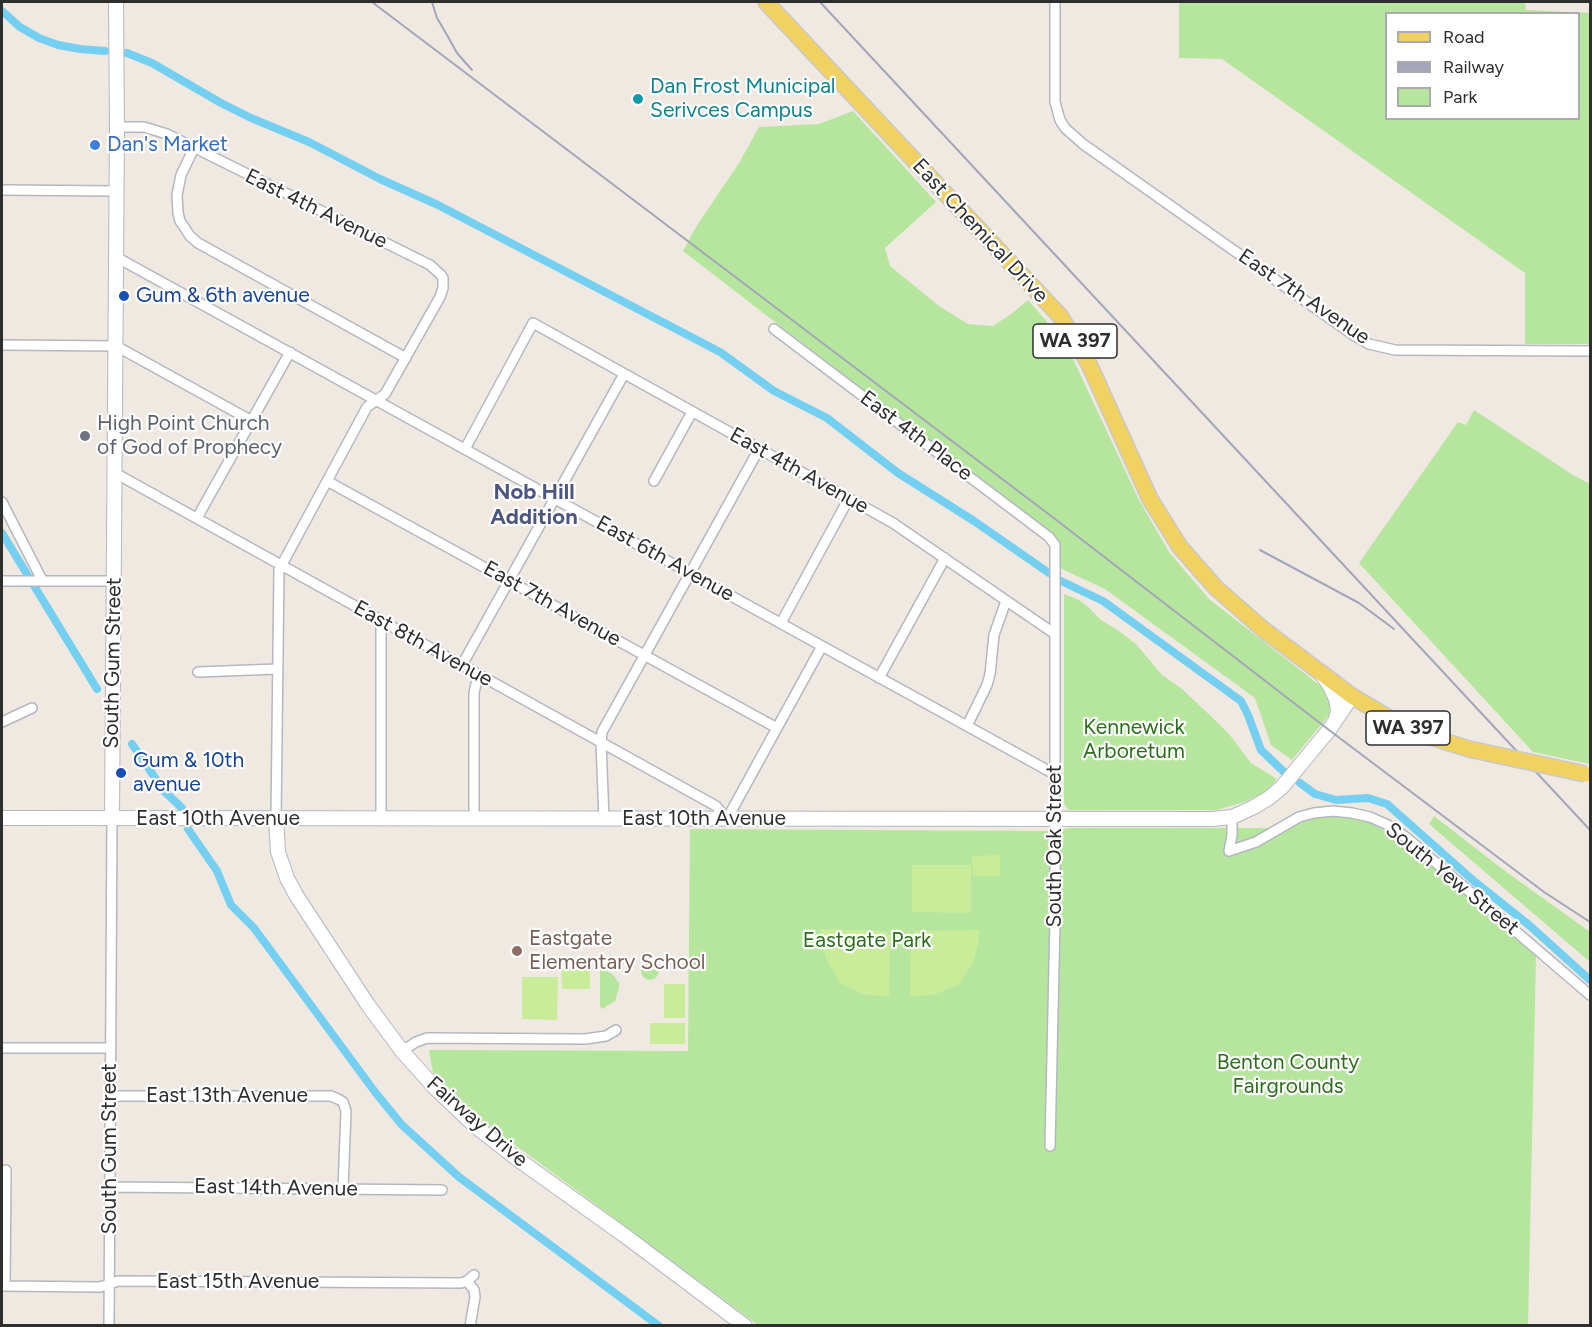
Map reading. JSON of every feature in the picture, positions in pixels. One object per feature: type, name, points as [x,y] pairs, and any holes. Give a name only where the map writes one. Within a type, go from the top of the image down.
[{"type":"main road","name":"East Chemical Drive","points":[[766,2],[1061,318],[1089,364],[1149,499],[1180,547],[1216,588],[1264,630],[1319,672],[1352,696],[1397,723],[1424,735],[1469,749],[1588,775]]},
{"type":"street","name":"South Gum Street","points":[[109,1326],[116,346],[116,2]]},
{"type":"street","name":"East 7th Avenue","points":[[1055,2],[1055,102],[1065,128],[1083,144],[1354,336],[1369,344],[1395,350],[1590,351]]},
{"type":"street","name":"East 4th Avenue","points":[[117,127],[144,127],[156,130],[430,265],[443,278],[443,288],[405,358]]},
{"type":"street","points":[[194,148],[181,175],[177,195],[180,221],[190,236],[198,243],[405,358],[385,394],[367,407],[281,565],[278,576],[276,819]]},
{"type":"street","points":[[2,190],[116,191]]},
{"type":"street","name":"East 6th Avenue","points":[[116,257],[1056,775]]},
{"type":"street","name":"East 4th Avenue","points":[[465,449],[533,323],[893,523],[1055,634]]},
{"type":"street","name":"East 4th Place","points":[[774,329],[1049,537],[1055,545]]},
{"type":"street","points":[[2,345],[116,346],[252,421]]},
{"type":"street","points":[[197,518],[290,352]]},
{"type":"street","points":[[462,665],[624,374]]},
{"type":"street","points":[[654,481],[692,412]]},
{"type":"street","points":[[603,819],[602,732],[759,449]]},
{"type":"street","name":"East 8th Avenue","points":[[115,473],[716,806],[727,819]]},
{"type":"street","name":"East 7th Avenue","points":[[327,481],[777,728]]},
{"type":"street","points":[[780,623],[849,498]]},
{"type":"street","points":[[2,502],[34,580]]},
{"type":"street","name":"South Oak Street","points":[[1050,1146],[1056,819],[1055,545]]},
{"type":"street","points":[[879,678],[945,558]]},
{"type":"street","points":[[2,581],[114,581]]},
{"type":"street","points":[[967,726],[987,685],[994,635],[1006,601]]},
{"type":"street","points":[[381,621],[381,819]]},
{"type":"street","points":[[727,819],[822,646]]},
{"type":"street","points":[[198,672],[277,669]]},
{"type":"street","points":[[1319,672],[1330,686],[1336,699],[1338,710],[1336,719]]},
{"type":"street","points":[[474,819],[474,693],[481,676]]},
{"type":"street","name":"East 10th Avenue","points":[[2,818],[1214,819],[1232,817],[1269,798],[1282,787],[1352,696]]},
{"type":"street","points":[[2,722],[32,708]]},
{"type":"street","name":"South Yew Street","points":[[1232,817],[1229,851],[1256,842],[1299,817],[1314,813],[1334,811],[1352,813],[1388,825],[1416,846],[1590,995]]},
{"type":"street","name":"Fairway Drive","points":[[276,819],[278,852],[291,887],[368,1005],[402,1051],[436,1089],[516,1158],[745,1326]]},
{"type":"street","points":[[402,1051],[427,1038],[585,1039],[606,1036],[616,1030]]},
{"type":"street","points":[[2,1048],[111,1048]]},
{"type":"street","name":"East 13th Avenue","points":[[110,1096],[331,1096],[343,1102],[346,1111],[343,1189]]},
{"type":"street","points":[[3,1286],[6,1170]]},
{"type":"street","name":"East 14th Avenue","points":[[110,1187],[442,1190]]},
{"type":"street","name":"East 15th Avenue","points":[[3,1286],[100,1287],[118,1281],[461,1283],[470,1278],[475,1297],[470,1326]]},
{"type":"green space","points":[[1179,2],[1525,2],[1526,10],[1569,12],[1385,12],[1385,120],[1580,120],[1580,13],[1590,13],[1590,344],[1525,344],[1525,273],[1222,59],[1179,58]]},
{"type":"green space","points":[[853,111],[936,202],[885,248],[890,266],[939,306],[968,324],[993,326],[1028,300],[1047,322],[1074,361],[1139,500],[1169,552],[1209,599],[1327,691],[1331,701],[1329,715],[1292,760],[1271,745],[1255,698],[1105,589],[1060,568],[1059,547],[1051,535],[683,251],[759,127],[819,124]]},
{"type":"green space","points":[[1474,410],[1590,484],[1590,764],[1533,752],[1359,563],[1458,422],[1466,425]]},
{"type":"green space","name":"Kennewick Arboretum","points":[[1064,594],[1079,600],[1101,620],[1136,644],[1162,675],[1181,688],[1229,734],[1251,763],[1277,779],[1273,784],[1263,793],[1247,801],[1217,810],[1069,810],[1064,804]]},
{"type":"green space","name":"Benton County Fairgrounds","points":[[1319,816],[1359,818],[1395,835],[1536,955],[1528,1325],[758,1325],[483,1121],[433,1073],[429,1050],[688,1051],[690,829],[1046,831],[1070,828],[1287,828]]},
{"type":"green space","points":[[1434,816],[1590,932],[1590,962],[1429,824]]},
{"type":"green space","points":[[1000,855],[1000,876],[973,876],[972,856]]},
{"type":"green space","points":[[912,865],[971,865],[971,913],[912,912]]},
{"type":"green space","name":"Eastgate Park","points":[[821,929],[885,931],[890,936],[889,996],[865,995],[841,984],[827,961]]},
{"type":"green space","points":[[979,930],[973,963],[958,985],[933,995],[910,996],[911,936],[916,931]]},
{"type":"green space","points":[[650,962],[656,965],[659,971],[656,977],[650,980],[644,977],[641,971],[644,965]]},
{"type":"green space","points":[[561,964],[590,964],[590,989],[562,989]]},
{"type":"green space","points":[[600,969],[609,972],[619,983],[615,1001],[602,1009],[600,1006]]},
{"type":"green space","points":[[522,977],[558,977],[557,1020],[522,1019]]},
{"type":"green space","points":[[664,984],[685,984],[685,1018],[664,1018]]},
{"type":"green space","points":[[650,1023],[685,1023],[685,1044],[650,1044]]},
{"type":"waterway","points":[[2,11],[20,27],[39,38],[58,45],[105,51]]},
{"type":"waterway","points":[[127,53],[152,63],[251,118],[309,142],[380,179],[438,205],[720,352],[774,391],[827,418],[898,473],[974,521],[1049,573]]},
{"type":"waterway","points":[[2,533],[97,689]]},
{"type":"waterway","points":[[1061,581],[1103,601],[1241,701],[1261,750],[1284,772]]},
{"type":"waterway","points":[[132,744],[164,791],[182,808]]},
{"type":"waterway","points":[[1300,783],[1315,794],[1336,800],[1368,798],[1387,804],[1590,980]]},
{"type":"waterway","points":[[188,829],[217,871],[231,905],[254,928],[402,1125],[459,1177],[659,1326]]},
{"type":"railway","points":[[372,2],[1055,519],[1329,730],[1544,892],[1590,922]]},
{"type":"railway","points":[[432,2],[437,18],[457,53],[472,70]]},
{"type":"railway","points":[[820,2],[1590,830]]},
{"type":"railway","points":[[1260,550],[1359,603],[1394,629]]},
{"type":"place","name":"Dan Frost Municipal Serivces Campus","points":[[638,99]]},
{"type":"place","name":"Dan's Market","points":[[95,145]]},
{"type":"place","name":"Gum & 6th avenue","points":[[124,296]]},
{"type":"place","name":"High Point Church of God of Prophecy","points":[[85,436]]},
{"type":"place","name":"Gum & 10th avenue","points":[[121,773]]},
{"type":"place","name":"Eastgate Elementary School","points":[[517,951]]},
{"type":"district","name":"Nob Hill Addition","points":[[534,506]]}]
